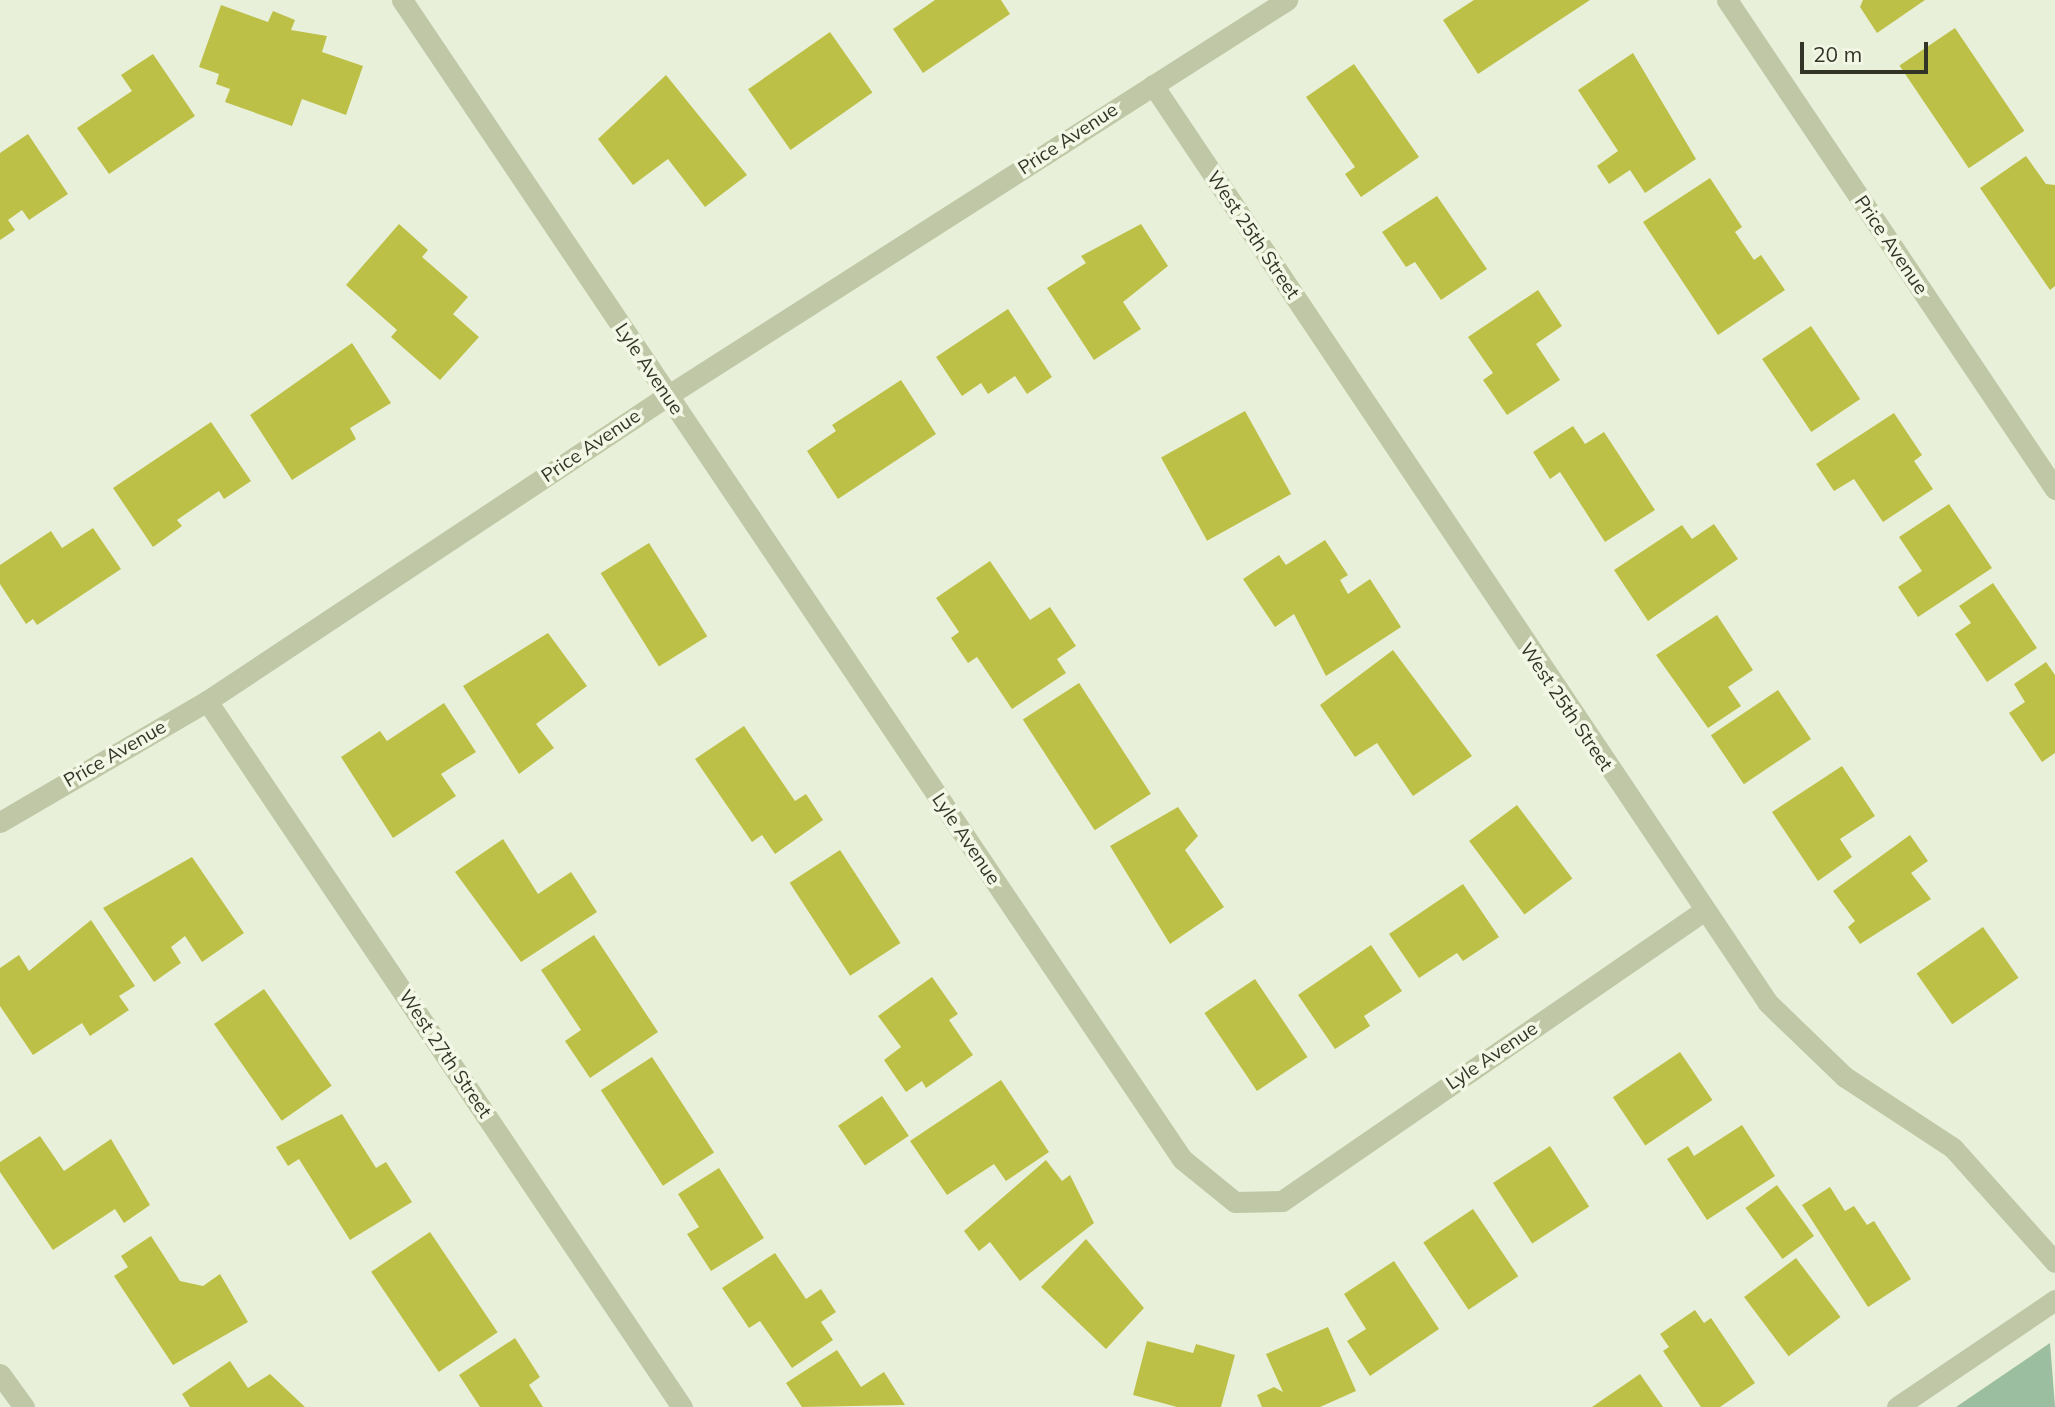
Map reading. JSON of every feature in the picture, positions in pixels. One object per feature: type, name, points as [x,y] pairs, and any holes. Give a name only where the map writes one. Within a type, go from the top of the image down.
[{"type":"street","name":"Lyle Avenue","points":[[402,0],[1182,1159],[1235,1202],[1282,1201],[1702,912]]},
{"type":"street","name":"Price Avenue","points":[[0,822],[207,701],[667,396],[1287,0]]},
{"type":"street","name":"Price Avenue","points":[[1727,0],[2055,489]]},
{"type":"street","name":"West 25th Street","points":[[1153,85],[1702,912],[1768,1003],[1845,1077],[1953,1147],[2055,1262]]},
{"type":"street","name":"West 27th Street","points":[[207,701],[682,1407]]},
{"type":"street","points":[[1897,1407],[2055,1300]]},
{"type":"street","points":[[0,1374],[24,1407]]},
{"type":"green space","points":[[2050,1343],[2055,1407],[1956,1407]]},
{"type":"building","points":[[935,0],[1001,0],[1010,14],[923,73],[893,29]]},
{"type":"building","points":[[1474,0],[1590,0],[1478,74],[1443,20]]},
{"type":"building","points":[[1863,0],[1925,0],[1877,33],[1860,7]]},
{"type":"building","points":[[221,5],[268,22],[273,11],[295,20],[291,30],[327,36],[322,52],[363,66],[346,115],[302,99],[292,126],[225,102],[230,89],[216,84],[219,74],[199,67]]},
{"type":"building","points":[[1955,28],[2024,131],[1969,168],[1899,65]]},
{"type":"building","points":[[830,32],[872,93],[791,150],[748,89]]},
{"type":"building","points":[[1633,53],[1696,159],[1645,193],[1630,170],[1609,184],[1597,166],[1618,151],[1578,90]]},
{"type":"building","points":[[153,54],[195,116],[109,174],[77,128],[132,91],[121,75]]},
{"type":"building","points":[[1354,64],[1419,157],[1361,197],[1345,174],[1355,167],[1306,97]]},
{"type":"building","points":[[666,75],[747,175],[705,207],[668,159],[633,185],[598,139]]},
{"type":"building","points":[[28,134],[68,194],[29,220],[22,210],[8,220],[15,230],[0,240],[0,153]]},
{"type":"building","points":[[2026,156],[2046,184],[2055,185],[2055,286],[2050,290],[1980,188]]},
{"type":"building","points":[[1710,178],[1742,227],[1735,232],[1754,260],[1761,255],[1785,290],[1718,335],[1643,222]]},
{"type":"building","points":[[1437,196],[1487,269],[1441,300],[1415,262],[1406,267],[1382,232]]},
{"type":"building","points":[[399,224],[428,250],[422,257],[468,297],[453,314],[479,337],[440,380],[391,337],[397,330],[346,285]]},
{"type":"building","points":[[1141,224],[1168,266],[1123,302],[1141,329],[1094,360],[1047,288],[1086,263],[1081,256]]},
{"type":"building","points":[[1538,290],[1562,326],[1536,344],[1560,380],[1507,415],[1483,380],[1493,373],[1468,337]]},
{"type":"building","points":[[1008,309],[1052,377],[1027,394],[1015,376],[988,394],[981,383],[962,396],[936,357]]},
{"type":"building","points":[[1811,326],[1860,399],[1811,432],[1762,359]]},
{"type":"building","points":[[352,343],[391,403],[350,428],[356,439],[292,480],[250,415]]},
{"type":"building","points":[[901,380],[936,434],[838,499],[807,451],[836,431],[832,425]]},
{"type":"building","points":[[1245,411],[1291,494],[1207,541],[1161,458]]},
{"type":"building","points":[[1894,413],[1922,455],[1914,461],[1933,489],[1883,522],[1854,479],[1834,491],[1816,464]]},
{"type":"building","points":[[211,422],[251,481],[224,499],[219,491],[177,520],[182,526],[153,547],[113,488]]},
{"type":"building","points":[[1573,426],[1585,444],[1604,432],[1655,510],[1605,542],[1560,472],[1550,479],[1533,452]]},
{"type":"building","points":[[1949,504],[1992,568],[1918,617],[1898,587],[1922,571],[1899,537]]},
{"type":"building","points":[[1714,524],[1738,559],[1648,621],[1614,570],[1682,525],[1692,539]]},
{"type":"building","points":[[93,528],[121,569],[37,625],[33,619],[26,624],[0,584],[0,565],[51,531],[62,548]]},
{"type":"building","points":[[1325,540],[1348,575],[1340,580],[1348,594],[1370,579],[1401,627],[1326,676],[1294,614],[1275,627],[1243,579],[1279,555],[1286,565]]},
{"type":"building","points":[[649,543],[707,636],[659,666],[601,573]]},
{"type":"building","points":[[990,561],[1030,620],[1050,607],[1076,646],[1057,659],[1066,673],[1012,709],[977,657],[968,663],[951,638],[959,632],[936,598]]},
{"type":"building","points":[[1993,583],[2037,648],[1987,682],[1955,634],[1971,623],[1959,606]]},
{"type":"building","points":[[1717,615],[1753,670],[1728,687],[1741,706],[1708,728],[1656,655]]},
{"type":"building","points":[[548,633],[587,686],[536,724],[554,748],[519,774],[463,686]]},
{"type":"building","points":[[1393,650],[1472,756],[1413,796],[1377,743],[1355,757],[1320,705]]},
{"type":"building","points":[[2046,662],[2055,675],[2055,753],[2042,762],[2009,713],[2025,702],[2014,684]]},
{"type":"building","points":[[1079,683],[1151,794],[1095,830],[1023,719]]},
{"type":"building","points":[[1778,690],[1811,739],[1744,784],[1711,735]]},
{"type":"building","points":[[444,703],[476,752],[441,774],[456,796],[393,838],[341,757],[380,731],[387,741]]},
{"type":"building","points":[[744,726],[795,801],[806,794],[823,820],[775,854],[762,835],[752,842],[695,759]]},
{"type":"building","points":[[1842,766],[1875,816],[1840,839],[1852,857],[1818,881],[1772,812]]},
{"type":"building","points":[[1517,805],[1572,878],[1524,915],[1469,841]]},
{"type":"building","points":[[1178,807],[1198,836],[1185,850],[1224,907],[1170,944],[1110,846]]},
{"type":"building","points":[[1910,835],[1928,861],[1911,873],[1931,899],[1860,944],[1848,927],[1855,921],[1833,891]]},
{"type":"building","points":[[503,839],[538,894],[571,872],[597,912],[521,962],[455,872]]},
{"type":"building","points":[[840,850],[900,943],[850,976],[790,883]]},
{"type":"building","points":[[192,857],[244,933],[202,962],[185,936],[171,947],[181,963],[154,982],[103,908]]},
{"type":"building","points":[[1463,884],[1499,937],[1463,961],[1457,953],[1419,978],[1389,934]]},
{"type":"building","points":[[91,920],[135,986],[119,996],[129,1010],[90,1036],[82,1023],[33,1055],[0,1006],[0,968],[19,955],[29,971]]},
{"type":"building","points":[[1983,927],[2019,978],[1952,1024],[1917,973]]},
{"type":"building","points":[[594,935],[658,1032],[590,1078],[565,1041],[581,1030],[541,970]]},
{"type":"building","points":[[1371,945],[1402,991],[1364,1016],[1370,1026],[1335,1049],[1298,995]]},
{"type":"building","points":[[932,977],[958,1014],[949,1020],[973,1055],[926,1088],[922,1081],[906,1092],[884,1060],[901,1047],[878,1016]]},
{"type":"building","points":[[1255,979],[1308,1057],[1257,1091],[1204,1013]]},
{"type":"building","points":[[264,989],[332,1086],[282,1121],[214,1024]]},
{"type":"building","points":[[1680,1052],[1712,1100],[1645,1145],[1613,1097]]},
{"type":"building","points":[[652,1057],[714,1153],[663,1186],[601,1090]]},
{"type":"building","points":[[1001,1080],[1049,1152],[1006,1181],[994,1164],[947,1195],[910,1141]]},
{"type":"building","points":[[882,1096],[909,1136],[865,1165],[838,1126]]},
{"type":"building","points":[[342,1114],[376,1168],[386,1162],[412,1202],[350,1240],[299,1159],[288,1166],[276,1147]]},
{"type":"building","points":[[1742,1125],[1775,1176],[1707,1220],[1667,1159],[1688,1146],[1694,1156]]},
{"type":"building","points":[[40,1136],[64,1171],[111,1139],[150,1205],[124,1223],[115,1209],[53,1250],[0,1172],[0,1162]]},
{"type":"building","points":[[1550,1146],[1589,1206],[1532,1243],[1493,1183]]},
{"type":"building","points":[[1046,1160],[1062,1181],[1070,1175],[1094,1223],[1020,1281],[990,1242],[979,1251],[964,1231]]},
{"type":"building","points":[[719,1168],[764,1238],[711,1271],[687,1234],[699,1227],[678,1194]]},
{"type":"building","points":[[1777,1185],[1814,1236],[1782,1259],[1745,1208]]},
{"type":"building","points":[[1830,1187],[1845,1211],[1854,1206],[1867,1225],[1874,1221],[1911,1279],[1868,1307],[1802,1205]]},
{"type":"building","points":[[1473,1209],[1518,1276],[1469,1310],[1423,1243]]},
{"type":"building","points":[[430,1232],[498,1332],[439,1372],[371,1272]]},
{"type":"building","points":[[151,1236],[180,1281],[203,1286],[220,1274],[248,1322],[173,1365],[114,1276],[128,1267],[121,1256]]},
{"type":"building","points":[[1086,1239],[1144,1308],[1106,1349],[1041,1287]]},
{"type":"building","points":[[775,1253],[806,1299],[821,1289],[836,1312],[821,1322],[833,1340],[792,1368],[760,1321],[749,1328],[722,1288]]},
{"type":"building","points":[[1796,1258],[1841,1317],[1789,1356],[1744,1297]]},
{"type":"building","points":[[1394,1261],[1439,1329],[1370,1376],[1347,1341],[1366,1329],[1344,1294]]},
{"type":"building","points":[[1695,1310],[1704,1323],[1711,1318],[1755,1383],[1720,1407],[1701,1407],[1663,1351],[1669,1347],[1660,1334]]},
{"type":"building","points":[[1328,1327],[1356,1391],[1320,1407],[1262,1407],[1257,1395],[1274,1387],[1283,1392],[1266,1354]]},
{"type":"building","points":[[515,1338],[540,1377],[529,1385],[543,1407],[480,1407],[459,1375]]},
{"type":"building","points":[[1147,1341],[1193,1353],[1196,1344],[1235,1355],[1221,1407],[1177,1407],[1133,1395]]},
{"type":"building","points":[[837,1350],[861,1387],[884,1372],[905,1405],[802,1407],[786,1383]]},
{"type":"building","points":[[230,1361],[248,1388],[270,1374],[305,1407],[190,1407],[182,1394]]},
{"type":"building","points":[[1640,1374],[1663,1407],[1592,1407]]}]
